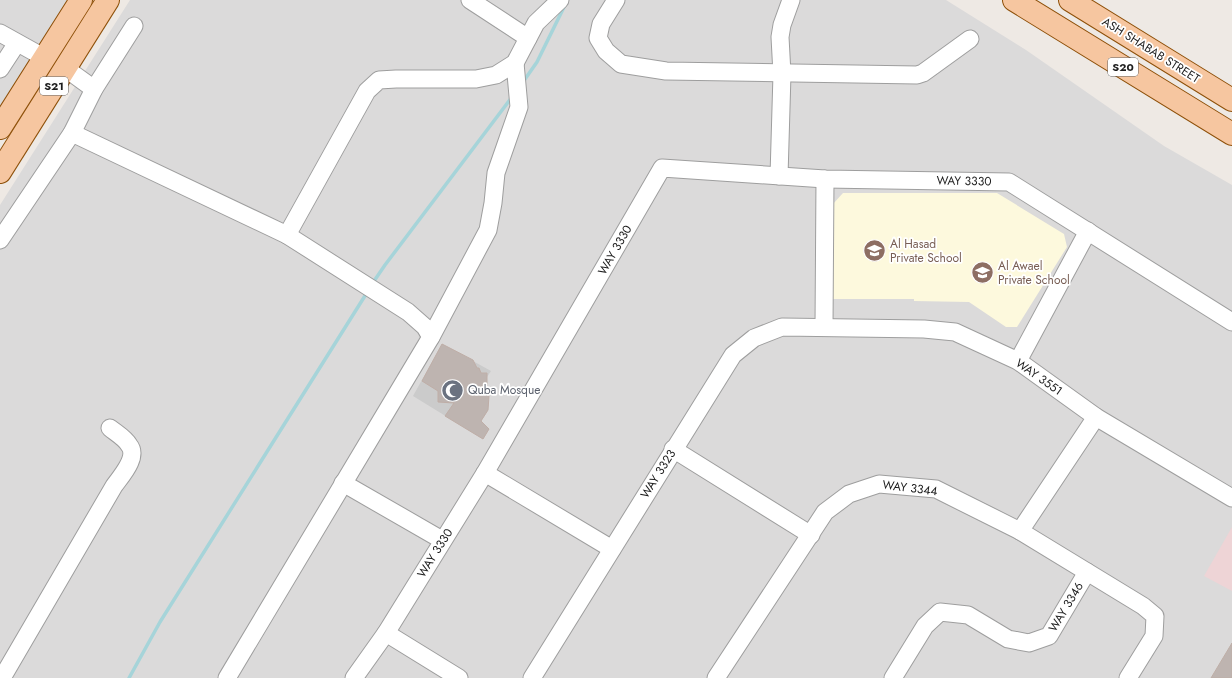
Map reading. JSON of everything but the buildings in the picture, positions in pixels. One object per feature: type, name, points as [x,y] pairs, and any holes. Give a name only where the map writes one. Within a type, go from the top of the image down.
[{"type":"main road","name":"S21","points":[[0,128],[81,0]]},
{"type":"main road","name":"S21","points":[[0,172],[108,0]]},
{"type":"main road","name":"S20","points":[[1014,0],[1232,134]]},
{"type":"main road","name":"ASH SHABAB STREET","points":[[1070,0],[1232,100]]},
{"type":"street","points":[[470,0],[528,38]]},
{"type":"street","points":[[287,235],[367,91],[379,80],[476,79],[496,75],[515,63],[536,23],[560,0]]},
{"type":"street","points":[[616,0],[601,24],[598,38],[606,51],[621,64],[666,71],[917,75],[924,73],[970,39]]},
{"type":"street","points":[[779,176],[782,74],[780,37],[782,25],[791,0]]},
{"type":"street","points":[[1,235],[72,133],[94,89],[134,26]]},
{"type":"street","points":[[0,33],[44,58]]},
{"type":"street","points":[[0,69],[17,43]]},
{"type":"street","points":[[227,678],[431,337],[488,230],[496,173],[519,107],[515,63]]},
{"type":"street","points":[[65,68],[94,89]]},
{"type":"street","points":[[72,133],[287,235],[408,312],[425,327],[431,337]]},
{"type":"street","name":"WAY 3330","points":[[354,678],[386,633],[442,540],[485,473],[662,168],[825,179],[1009,182],[1232,322]]},
{"type":"street","points":[[824,327],[825,179]]},
{"type":"street","points":[[1018,361],[1088,231]]},
{"type":"street","name":"WAY 3323","points":[[532,678],[673,449],[733,355],[754,338],[782,327],[824,327]]},
{"type":"street","name":"WAY 3551","points":[[824,327],[924,329],[955,332],[1018,361],[1096,417],[1232,498]]},
{"type":"street","points":[[1020,530],[1096,417]]},
{"type":"street","points":[[2,678],[114,486],[131,461],[132,452],[130,445],[110,428]]},
{"type":"street","points":[[673,449],[811,535]]},
{"type":"street","points":[[485,473],[612,549]]},
{"type":"street","points":[[343,483],[442,540]]},
{"type":"street","name":"WAY 3344","points":[[716,678],[825,512],[849,494],[879,484],[936,489],[1020,530],[1143,606],[1155,616],[1156,624],[1154,636],[1128,678]]},
{"type":"street","name":"WAY 3346","points":[[892,678],[925,626],[940,612],[968,615],[1008,639],[1029,643],[1049,636],[1087,572]]},
{"type":"street","points":[[386,633],[459,678]]},
{"type":"shaded area","points":[[0,0],[80,0],[0,119]]},
{"type":"shaded area","points":[[130,0],[946,0],[1026,50],[1164,146],[1232,185],[1232,678],[0,678],[0,205]]},
{"type":"shaded area","name":"Al Awael Private School","points":[[843,193],[997,193],[1064,234],[1067,247],[1017,327],[1006,327],[969,302],[914,301],[914,299],[833,299],[833,204]]},
{"type":"shaded area","name":"Quba Mosque","points":[[442,344],[491,371],[487,377],[487,392],[489,396],[488,410],[481,421],[489,429],[483,439],[413,396]]},
{"type":"shaded area","points":[[1232,527],[1232,591],[1204,576]]},
{"type":"waterway","points":[[523,82],[537,62],[565,5]]},
{"type":"waterway","points":[[372,284],[512,97]]},
{"type":"waterway","points":[[129,678],[160,622],[368,291]]},
{"type":"place","name":"Al Hasad Private School","points":[[874,251]]},
{"type":"place","name":"Al Awael Private School","points":[[982,273]]},
{"type":"place","name":"Quba Mosque","points":[[452,390]]}]
